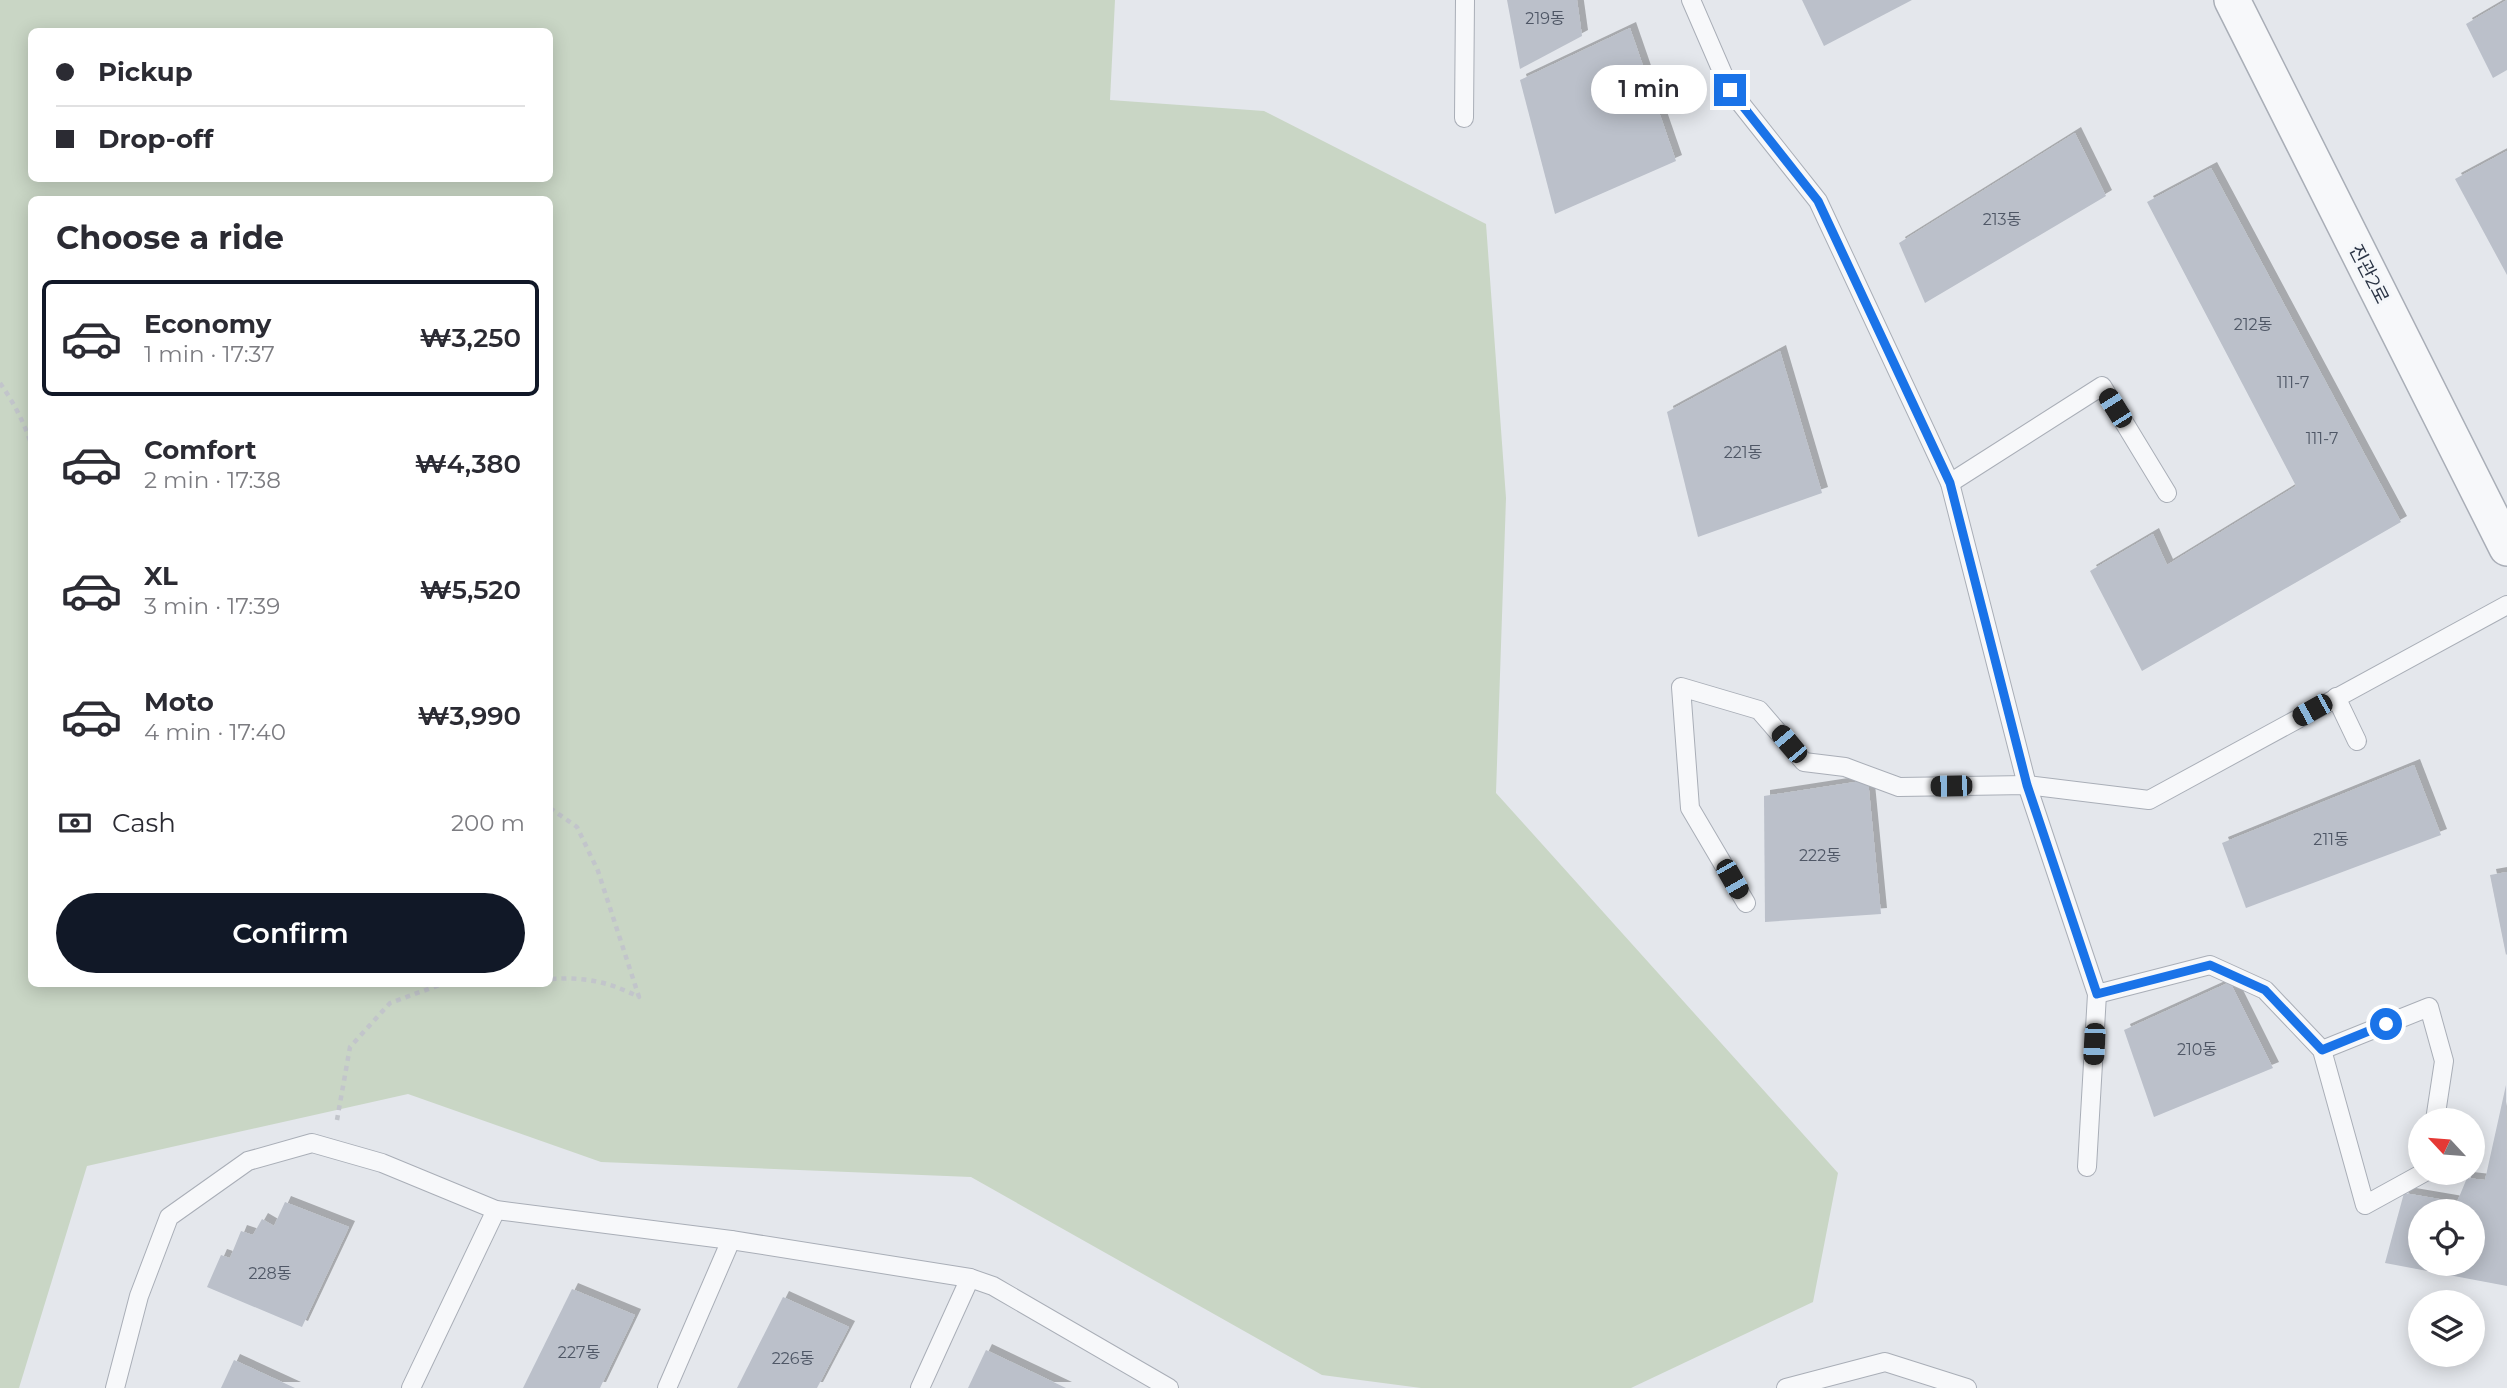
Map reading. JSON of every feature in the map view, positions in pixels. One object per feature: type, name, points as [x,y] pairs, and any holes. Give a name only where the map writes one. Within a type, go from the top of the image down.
[{"type":"street","name":"진관2로","points":[[2232,0],[2507,548]]},
{"type":"lane","points":[[1464,118],[1465,0]]},
{"type":"lane","points":[[1691,0],[1730,90],[1818,201],[1950,483],[2027,785],[2097,994],[2087,1167]]},
{"type":"lane","points":[[1950,483],[2102,386],[2167,493]]},
{"type":"lane","points":[[1746,903],[1690,808],[1681,687],[1759,709],[1804,762],[1845,767],[1899,787],[2027,785],[2149,800],[2507,605]]},
{"type":"lane","points":[[2336,697],[2357,741]]},
{"type":"lane","points":[[2097,994],[2210,965],[2265,990],[2322,1050],[2365,1205],[2408,1181]]},
{"type":"lane","points":[[2322,1050],[2429,1007],[2444,1061],[2437,1108]]},
{"type":"lane","points":[[115,1388],[139,1296],[169,1217],[248,1161],[312,1143],[382,1163],[496,1210],[731,1240],[970,1278],[993,1286],[1169,1388]]},
{"type":"lane","points":[[411,1388],[496,1210]]},
{"type":"lane","points":[[667,1388],[731,1240]]},
{"type":"lane","points":[[920,1388],[970,1278]]},
{"type":"lane","points":[[1786,1388],[1885,1362],[1967,1388]]},
{"type":"path","points":[[0,383],[10,397],[28,438]]},
{"type":"path","points":[[553,810],[577,827],[598,871],[639,997],[610,983],[575,977],[553,979]]},
{"type":"path","points":[[332,1149],[350,1047],[390,1003],[434,987]]},
{"type":"green space","points":[[0,0],[1115,0],[1110,100],[1264,111],[1486,224],[1506,498],[1496,793],[1838,1173],[1813,1302],[1631,1388],[1421,1388],[1322,1375],[971,1177],[601,1162],[408,1094],[87,1166],[19,1388],[0,1388]]},
{"type":"building","points":[[1507,0],[1577,0],[1582,36],[1520,69]]},
{"type":"building","points":[[1802,0],[1912,0],[1824,46]]},
{"type":"building","points":[[2507,0],[2507,70],[2493,78],[2466,24]]},
{"type":"building","points":[[1630,28],[1676,161],[1555,214],[1520,80]]},
{"type":"building","points":[[2075,133],[2106,196],[1925,303],[1899,243]]},
{"type":"building","points":[[2507,151],[2507,275],[2455,179]]},
{"type":"building","points":[[2211,168],[2401,522],[2142,671],[2090,571],[2153,534],[2167,565],[2296,486],[2147,202]]},
{"type":"building","points":[[1780,351],[1822,493],[1698,537],[1667,412]]},
{"type":"building","points":[[2414,765],[2441,835],[2246,908],[2222,843]]},
{"type":"building","points":[[1868,780],[1881,914],[1765,922],[1764,796]]},
{"type":"building","points":[[2507,872],[2507,954],[2506,955],[2490,875]]},
{"type":"building","points":[[2230,982],[2273,1068],[2154,1117],[2124,1030]]},
{"type":"building","points":[[2506,1085],[2507,1286],[2454,1276],[2485,1276],[2485,1199],[2458,1199],[2464,1185],[2485,1185]]},
{"type":"building","points":[[2404,1193],[2439,1199],[2408,1199],[2408,1267],[2385,1263]]},
{"type":"building","points":[[285,1202],[349,1227],[302,1327],[207,1287],[221,1255],[230,1258],[241,1231],[253,1235],[262,1219],[274,1226]]},
{"type":"building","points":[[572,1289],[635,1315],[600,1388],[523,1388]]},
{"type":"building","points":[[783,1297],[849,1327],[817,1388],[737,1388]]},
{"type":"building","points":[[986,1350],[1066,1388],[968,1388]]},
{"type":"building","points":[[234,1360],[295,1388],[221,1388]]},
{"type":"route","points":[[1730,90],[1818,201],[1950,483],[2027,785],[2097,994],[2210,965],[2265,990],[2322,1050],[2386,1024]]}]
